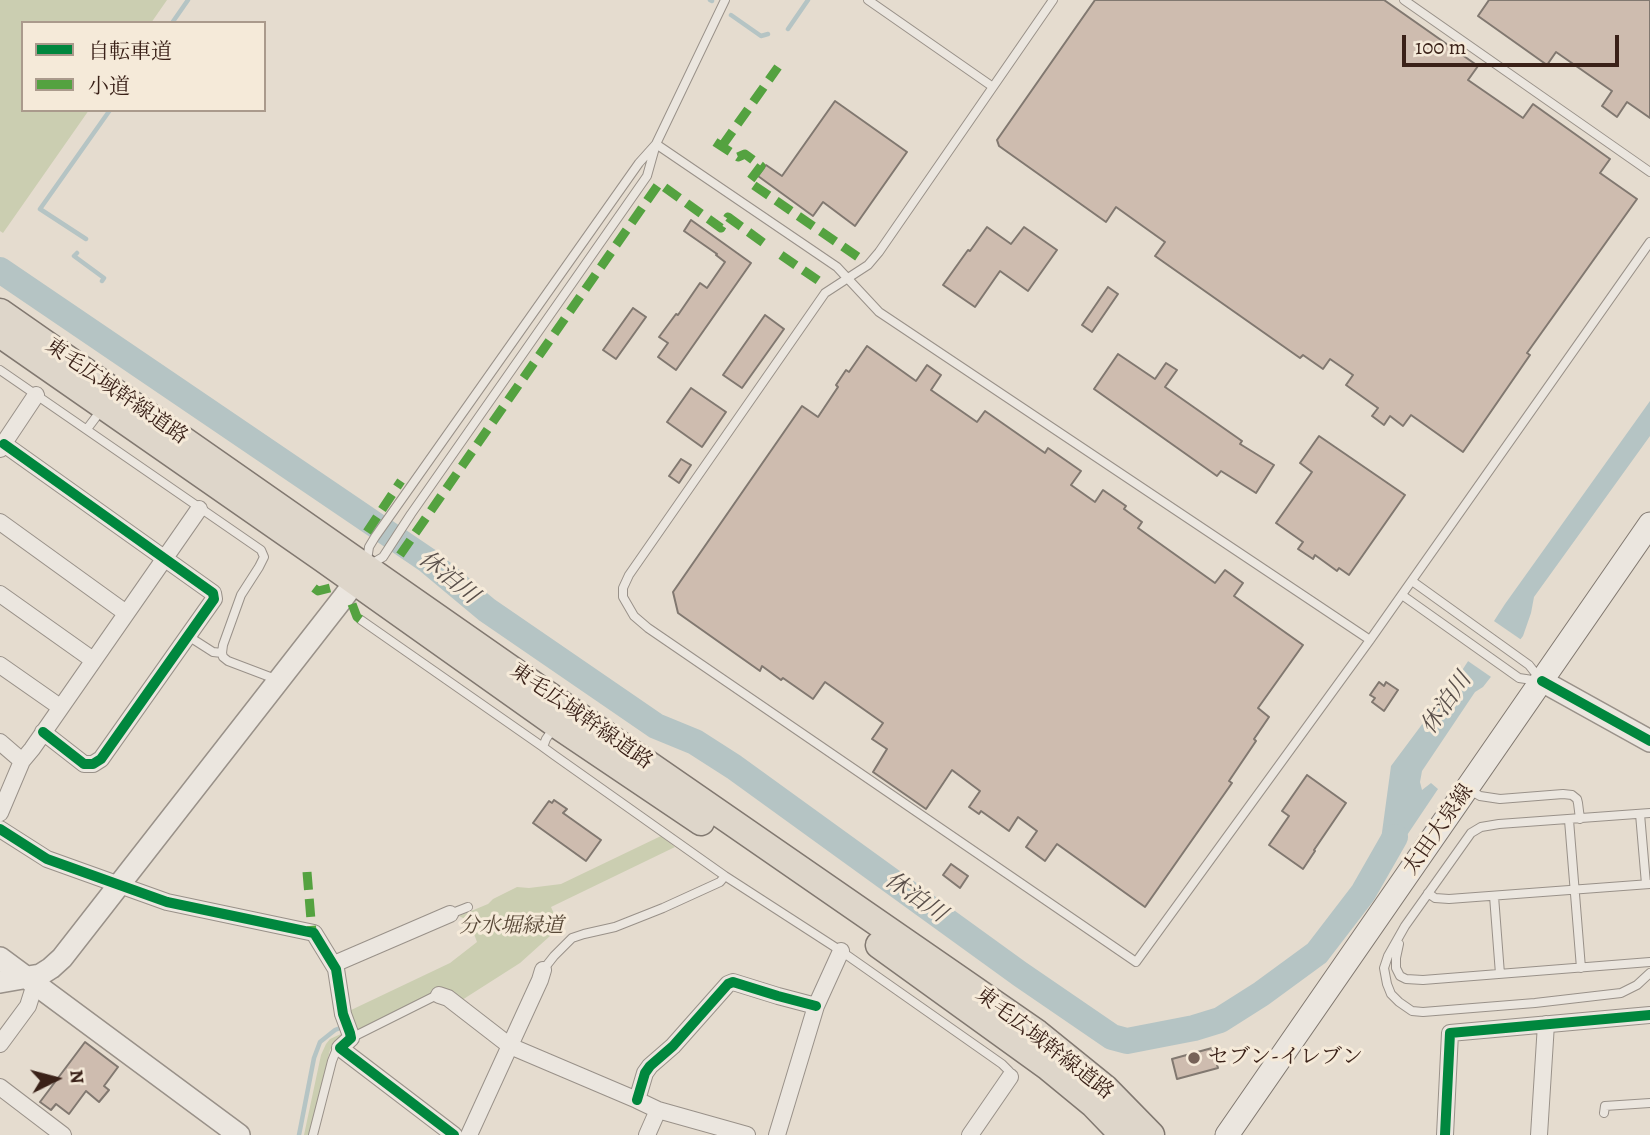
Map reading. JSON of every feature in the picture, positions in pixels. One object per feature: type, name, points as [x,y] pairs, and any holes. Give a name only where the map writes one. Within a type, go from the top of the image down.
[{"type":"highway","name":"東毛広域幹線道路","points":[[0,312],[360,574],[550,736],[760,862],[1026,1050],[1093,1104],[1124,1135]]},
{"type":"highway","name":"東毛広域幹線道路","points":[[0,334],[103,407],[561,704],[1037,1033],[1105,1088],[1151,1135]]},
{"type":"main road","name":"太田大泉線","points":[[1227,1135],[1650,524]]},
{"type":"street","points":[[36,395],[2,447],[165,558],[213,593],[214,599],[101,759],[93,764],[84,764],[43,732]]},
{"type":"street","points":[[0,813],[22,761],[199,509]]},
{"type":"street","points":[[0,522],[126,613]]},
{"type":"street","points":[[0,982],[31,981],[62,958],[360,574]]},
{"type":"street","points":[[0,594],[93,660]]},
{"type":"street","points":[[0,664],[60,707]]},
{"type":"street","points":[[1542,681],[1647,733]]},
{"type":"street","points":[[0,742],[22,761]]},
{"type":"street","points":[[0,829],[47,859],[167,902],[314,933],[334,964],[343,1014],[351,1033],[345,1043],[454,1135]]},
{"type":"street","points":[[334,964],[450,915]]},
{"type":"street","points":[[777,1135],[816,1006],[841,951]]},
{"type":"street","points":[[0,958],[239,1135]]},
{"type":"street","points":[[469,1135],[543,970]]},
{"type":"street","points":[[0,1044],[28,1006],[31,981]]},
{"type":"street","points":[[637,1100],[643,1077],[650,1066],[673,1046],[728,984],[733,982],[816,1006]]},
{"type":"street","points":[[439,996],[448,998],[510,1046],[658,1110],[746,1135]]},
{"type":"street","points":[[1445,1135],[1450,1032],[1650,1015]]},
{"type":"street","points":[[1539,1135],[1546,1024]]},
{"type":"street","points":[[970,1135],[1010,1077]]},
{"type":"street","points":[[0,1087],[63,1135]]},
{"type":"street","points":[[647,1135],[658,1110]]},
{"type":"lane","points":[[360,574],[383,557],[647,176],[656,144],[725,0]]},
{"type":"lane","points":[[867,0],[993,87]]},
{"type":"lane","points":[[1052,0],[879,252],[868,265],[825,293],[629,575],[623,588],[623,597],[634,616],[659,636],[1136,962],[1370,640],[1650,242]]},
{"type":"lane","points":[[1404,0],[1650,172]]},
{"type":"lane","points":[[656,144],[837,267],[879,312],[1370,640]]},
{"type":"lane","points":[[360,574],[375,537],[639,163],[656,144]]},
{"type":"lane","points":[[0,370],[261,550],[264,557],[241,595],[222,653],[228,661],[279,680]]},
{"type":"lane","points":[[87,429],[103,407]]},
{"type":"lane","points":[[1412,581],[1529,665],[1542,681]]},
{"type":"lane","points":[[1402,595],[1519,677],[1542,681]]},
{"type":"lane","points":[[361,620],[550,736],[725,876],[841,951],[1002,1064],[1011,1074],[1010,1077]]},
{"type":"lane","points":[[188,636],[213,652],[222,653]]},
{"type":"lane","points":[[1467,788],[1480,796],[1500,799],[1572,795],[1578,803],[1580,819]]},
{"type":"lane","points":[[1650,813],[1499,824],[1481,827],[1471,833],[1405,926],[1388,956],[1384,976],[1391,994],[1399,1002],[1412,1011],[1423,1012],[1622,993],[1637,985],[1650,973]]},
{"type":"lane","points":[[1429,893],[1436,898],[1449,900],[1648,884],[1640,814]]},
{"type":"lane","points":[[1569,820],[1581,968]]},
{"type":"lane","points":[[543,970],[572,939],[615,927],[663,908],[720,882],[725,876]]},
{"type":"lane","points":[[1494,896],[1500,974]]},
{"type":"lane","points":[[450,915],[468,907]]},
{"type":"lane","points":[[1401,935],[1396,968],[1406,979],[1423,980],[1650,962]]},
{"type":"lane","points":[[313,1135],[336,1051],[345,1043],[439,996]]},
{"type":"lane","points":[[1604,1113],[1605,1106],[1650,1103]]},
{"type":"green space","points":[[0,0],[167,0],[152,21],[21,21],[21,112],[88,112],[3,233],[0,231]]},
{"type":"green space","name":"分水堀緑道","points":[[661,836],[675,847],[551,907],[560,927],[520,963],[462,1000],[440,989],[359,1031],[355,1030],[349,1011],[450,963],[477,942],[469,921],[459,916],[488,904],[517,887],[561,884]]},
{"type":"green space","points":[[343,1033],[344,1039],[330,1050],[309,1135],[304,1135],[321,1055],[330,1039]]},
{"type":"water","points":[[1650,401],[1650,436],[1534,597],[1523,636],[1483,687],[1475,692],[1422,771],[1422,790],[1431,783],[1438,789],[1387,865],[1377,869],[1391,766],[1461,672],[1505,604]]},
{"type":"pier","points":[[1491,619],[1523,641],[1494,679],[1465,659]]},
{"type":"building","points":[[1095,0],[1384,0],[1478,66],[1468,80],[1523,118],[1533,104],[1610,159],[1600,173],[1637,199],[1527,353],[1530,355],[1463,452],[1411,415],[1403,426],[1390,416],[1384,425],[1372,416],[1378,408],[1346,385],[1353,375],[1330,359],[1323,369],[1303,355],[1300,358],[1155,256],[1165,242],[1116,207],[1106,222],[999,146],[997,140]]},
{"type":"building","points":[[1489,0],[1650,0],[1650,118],[1627,102],[1617,117],[1602,106],[1612,91],[1556,52],[1547,65],[1478,16]]},
{"type":"building","points":[[835,101],[907,152],[855,226],[823,202],[813,216],[758,176],[766,165],[782,176]]},
{"type":"building","points":[[691,220],[751,263],[676,370],[658,357],[668,343],[659,337],[700,283],[707,288],[725,262],[684,231]]},
{"type":"building","points":[[987,227],[1011,244],[1024,227],[1057,250],[1028,291],[1000,271],[975,307],[943,285]]},
{"type":"building","points":[[1108,287],[1118,294],[1092,332],[1082,325]]},
{"type":"building","points":[[633,308],[646,317],[616,359],[603,350]]},
{"type":"building","points":[[765,315],[784,329],[742,388],[723,375]]},
{"type":"building","points":[[867,346],[916,381],[927,365],[941,375],[931,390],[977,422],[985,411],[1045,453],[1048,448],[1081,471],[1071,485],[1095,502],[1103,490],[1126,506],[1124,509],[1142,522],[1138,528],[1215,583],[1225,570],[1243,583],[1234,596],[1303,645],[1258,708],[1269,717],[1229,781],[1232,783],[1145,907],[1057,844],[1045,861],[1026,847],[1037,831],[1018,817],[1009,831],[981,811],[979,814],[969,807],[980,791],[952,770],[926,809],[873,772],[887,749],[872,739],[883,723],[825,682],[813,699],[762,666],[760,671],[678,613],[673,592],[802,406],[818,417],[846,370],[849,372]]},
{"type":"building","points":[[1118,354],[1155,379],[1166,363],[1177,370],[1165,387],[1242,441],[1240,444],[1274,465],[1256,493],[1221,471],[1217,476],[1094,389]]},
{"type":"building","points":[[691,388],[726,412],[702,447],[667,422]]},
{"type":"building","points":[[1319,436],[1405,495],[1349,575],[1339,568],[1337,571],[1315,555],[1313,559],[1298,549],[1303,542],[1276,523],[1312,472],[1300,463]]},
{"type":"building","points":[[681,459],[691,465],[679,483],[669,476]]},
{"type":"building","points":[[1379,682],[1384,686],[1386,682],[1398,690],[1384,711],[1372,702],[1375,698],[1370,695]]},
{"type":"building","points":[[1307,775],[1346,803],[1303,869],[1269,845],[1289,816],[1282,811]]},
{"type":"building","points":[[554,800],[567,809],[563,813],[601,840],[586,861],[533,823],[549,801],[552,803]]},
{"type":"building","points":[[951,864],[968,876],[960,888],[943,875]]},
{"type":"building","points":[[85,1042],[118,1067],[104,1086],[109,1090],[99,1102],[86,1091],[69,1114],[56,1104],[51,1110],[40,1102]]},
{"type":"building","points":[[1212,1048],[1218,1068],[1177,1079],[1172,1059]]},
{"type":"waterway","points":[[173,21],[188,0]]},
{"type":"waterway","points":[[788,29],[808,0]]},
{"type":"waterway","points":[[731,15],[761,36],[768,34]]},
{"type":"waterway","points":[[86,239],[40,209],[109,112]]},
{"type":"waterway","points":[[77,253],[74,256],[104,278],[102,281]]},
{"type":"waterway","name":"休泊川","points":[[0,270],[427,560],[487,610],[656,726],[695,742],[734,767],[1020,974],[1112,1037],[1127,1041],[1194,1028],[1220,1020],[1261,994],[1317,953],[1363,893],[1395,837]]},
{"type":"waterway","points":[[299,1135],[314,1058],[320,1042],[340,1028]]},
{"type":"marked path","points":[[722,146],[778,67]]},
{"type":"marked path","points":[[715,142],[738,157],[745,154],[761,166],[749,182],[858,257]]},
{"type":"marked path","points":[[400,555],[658,185],[721,228],[728,217],[765,244]]},
{"type":"marked path","points":[[781,255],[819,281]]},
{"type":"marked path","points":[[367,532],[401,481]]},
{"type":"marked path","points":[[314,588],[318,591],[330,588]]},
{"type":"marked path","points":[[352,604],[361,620]]},
{"type":"marked path","points":[[307,872],[312,932]]},
{"type":"cycle path","points":[[4,444],[213,593],[214,599],[101,759],[93,764],[84,764],[43,732]]},
{"type":"cycle path","points":[[1542,681],[1650,741]]},
{"type":"cycle path","points":[[0,829],[47,859],[167,902],[314,933],[336,969],[343,1014],[351,1038],[340,1048],[454,1135]]},
{"type":"cycle path","points":[[637,1100],[645,1073],[650,1066],[673,1046],[728,984],[733,982],[816,1006]]},
{"type":"cycle path","points":[[1445,1135],[1450,1033],[1650,1015]]},
{"type":"place","name":"セブン-イレブン","points":[[1194,1058]]}]
